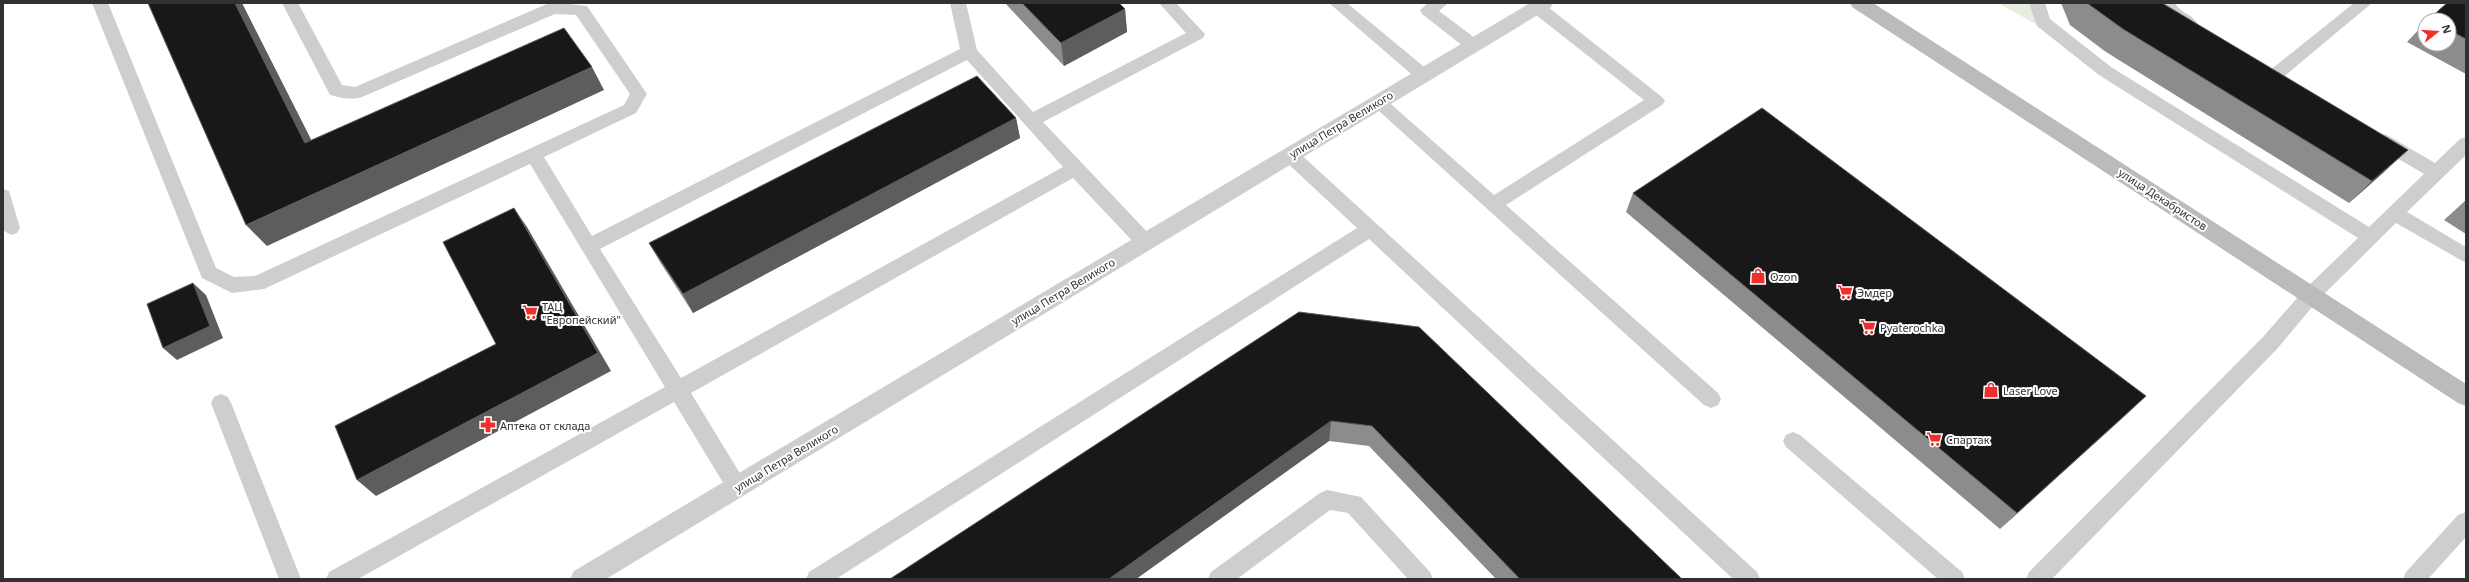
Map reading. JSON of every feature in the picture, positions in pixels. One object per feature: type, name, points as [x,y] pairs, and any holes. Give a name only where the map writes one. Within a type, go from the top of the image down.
[{"type":"main road","name":"улица Декабристов","points":[[1859,3],[2466,396]]},
{"type":"street","name":"улица Петра Великого","points":[[583,579],[1540,5]]},
{"type":"lane","points":[[100,3],[209,273],[232,285],[257,284],[534,156],[630,109],[639,94],[581,10],[553,8],[356,93],[336,91],[290,3]]},
{"type":"lane","points":[[958,3],[969,52],[1030,121],[1145,242]]},
{"type":"lane","points":[[1030,121],[1197,34],[1167,3]]},
{"type":"lane","points":[[1440,3],[1428,10],[1473,45]]},
{"type":"lane","points":[[2037,3],[2043,22],[2105,71],[2369,236]]},
{"type":"lane","points":[[2167,3],[2173,14],[2200,30]]},
{"type":"lane","points":[[2275,75],[2364,3]]},
{"type":"lane","points":[[1344,5],[1423,76]]},
{"type":"lane","points":[[1493,204],[1656,101],[1540,5]]},
{"type":"lane","points":[[589,246],[969,52]]},
{"type":"lane","points":[[1378,102],[1710,399]]},
{"type":"lane","points":[[2368,132],[2435,172]]},
{"type":"lane","points":[[2037,579],[2270,343],[2310,295],[2435,172],[2466,144]]},
{"type":"lane","points":[[1290,155],[1749,579]]},
{"type":"lane","points":[[534,156],[737,487]]},
{"type":"lane","points":[[337,579],[1075,168]]},
{"type":"lane","points":[[3,196],[11,228]]},
{"type":"lane","points":[[2394,212],[2466,256]]},
{"type":"lane","points":[[817,579],[1370,229]]},
{"type":"lane","points":[[220,403],[290,579]]},
{"type":"lane","points":[[1793,441],[1954,579]]},
{"type":"lane","points":[[1219,579],[1327,500],[1354,504],[1422,579]]},
{"type":"lane","points":[[2414,579],[2466,522]]},
{"type":"green space","points":[[1998,3],[2028,3],[2041,27]]},
{"type":"building","points":[[148,3],[235,3],[305,143],[564,28],[592,67],[246,225]]},
{"type":"building","points":[[1022,3],[1119,3],[1125,9],[1061,43]]},
{"type":"building","points":[[2087,3],[2162,3],[2408,150],[2372,181],[2123,29]]},
{"type":"building","points":[[2447,3],[2466,3],[2466,39],[2457,34],[2457,12],[2437,12]]},
{"type":"building","points":[[977,76],[1016,118],[683,294],[649,243]]},
{"type":"building","name":"Эмдер","points":[[1762,108],[2146,396],[2017,513],[1633,193]]},
{"type":"building","name":"ТАЦ \"Европейский\"","points":[[514,208],[598,353],[357,480],[335,426],[496,344],[443,242]]},
{"type":"building","points":[[193,283],[210,326],[163,348],[147,304]]},
{"type":"building","points":[[1299,312],[1419,327],[1682,579],[1520,579],[1372,426],[1331,421],[1109,579],[890,579]]},
{"type":"place","name":"Ozon","points":[[1758,276]]},
{"type":"place","name":"Эмдер","points":[[1845,292]]},
{"type":"place","name":"ТАЦ \"Европейский\"","points":[[530,312]]},
{"type":"place","name":"Pyaterochka","points":[[1868,327]]},
{"type":"place","name":"Laser Love","points":[[1991,390]]},
{"type":"place","name":"Аптека от склада","points":[[488,425]]},
{"type":"place","name":"Спартак","points":[[1934,439]]}]
